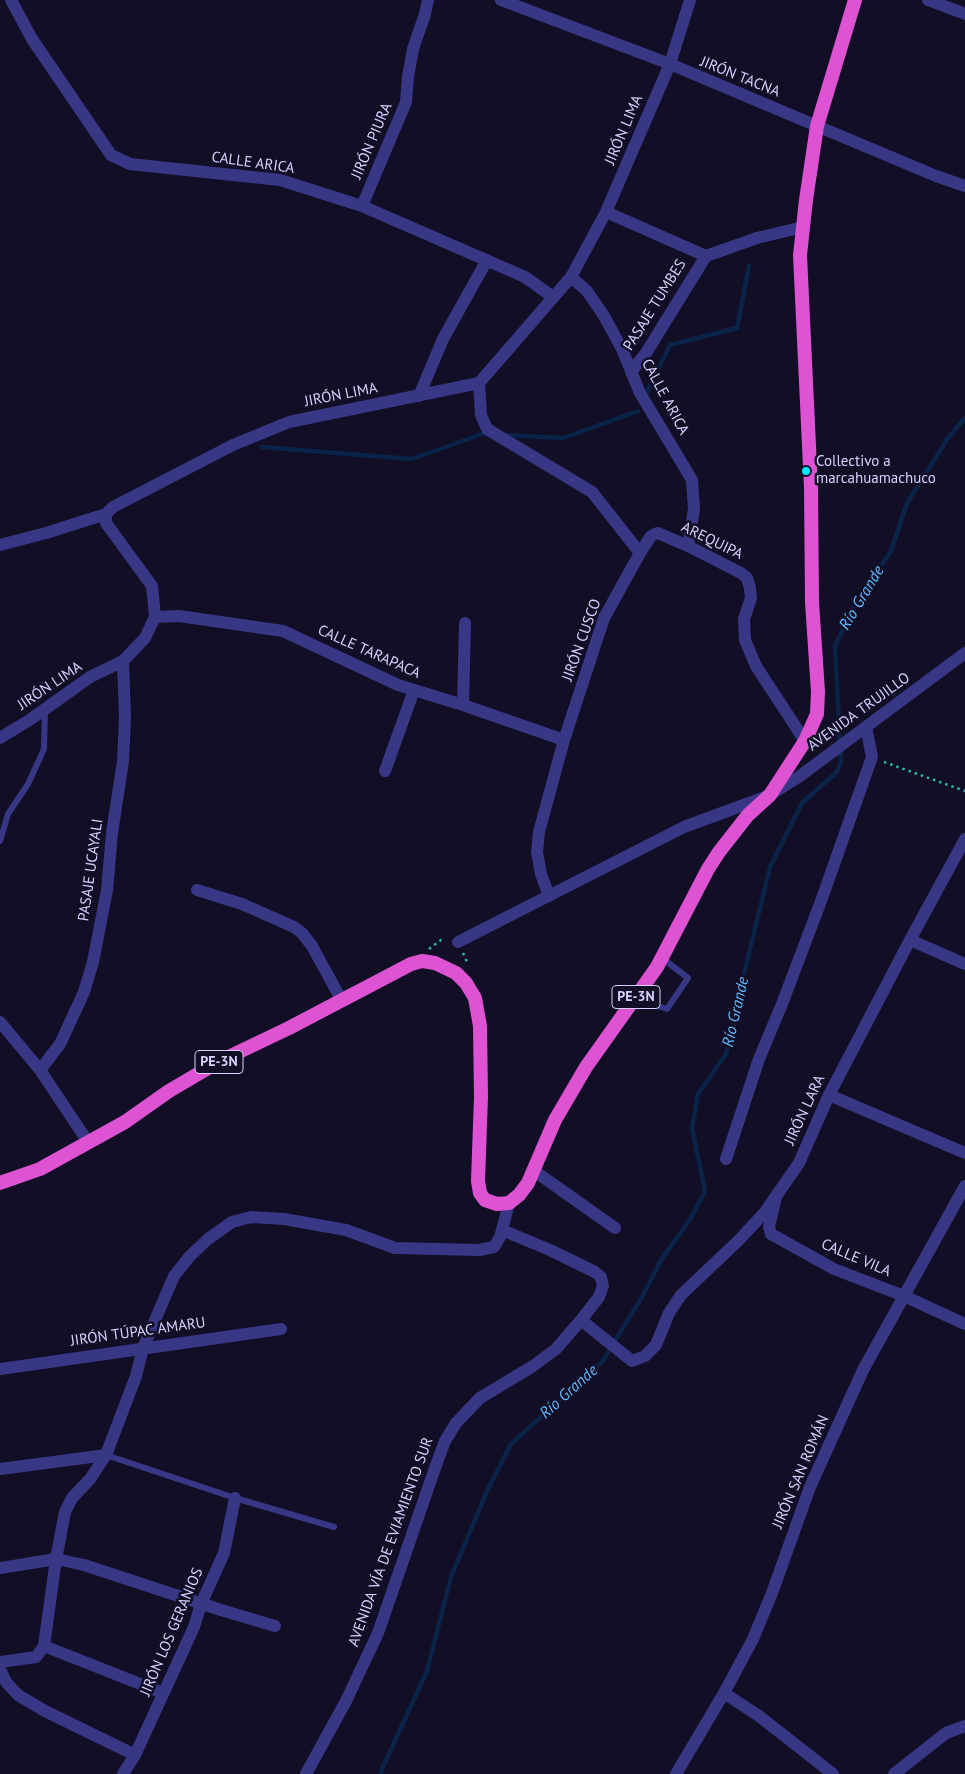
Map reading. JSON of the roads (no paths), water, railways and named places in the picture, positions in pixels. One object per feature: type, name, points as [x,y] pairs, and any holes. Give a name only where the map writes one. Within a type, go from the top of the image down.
[{"type":"highway","points":[[770,795],[805,741],[817,714],[818,692],[812,602],[811,488],[800,255],[817,126],[855,0]]},
{"type":"highway","name":"PE-3N","points":[[0,1183],[40,1169],[125,1122],[170,1091],[220,1061],[289,1028],[411,964],[422,962],[446,967],[456,972],[466,983],[475,998],[480,1026],[481,1097],[478,1181],[480,1193],[485,1200],[497,1204],[509,1203],[519,1195],[528,1183],[555,1120],[586,1067],[662,958],[708,869],[748,815],[770,795]]},
{"type":"street","name":"CALLE ARICA","points":[[11,0],[32,39],[111,154],[130,164],[280,180],[362,206],[525,277],[552,297]]},
{"type":"street","name":"JIRÓN PIURA","points":[[362,206],[406,102],[413,49],[428,0]]},
{"type":"street","name":"JIRÓN TACNA","points":[[501,0],[670,64],[936,176],[965,186]]},
{"type":"street","name":"JIRÓN LIMA","points":[[0,545],[106,514],[114,506],[233,445],[289,422],[479,382],[571,277],[606,212],[670,64],[690,0]]},
{"type":"street","points":[[928,0],[965,14]]},
{"type":"street","points":[[606,212],[706,256],[757,238],[803,227]]},
{"type":"street","name":"PASAJE TUMBES","points":[[631,372],[646,352],[706,256]]},
{"type":"street","points":[[419,396],[443,339],[487,260]]},
{"type":"street","name":"CALLE ARICA","points":[[571,277],[586,291],[604,316],[622,349],[640,393],[692,480],[694,509],[688,546]]},
{"type":"street","points":[[479,382],[481,416],[487,429],[592,492],[640,553]]},
{"type":"street","points":[[106,514],[106,523],[152,586],[156,617]]},
{"type":"street","name":"AREQUIPA","points":[[640,553],[651,536],[658,533],[688,546],[746,578],[751,598],[744,619],[745,640],[756,666],[805,741]]},
{"type":"street","name":"JIRÓN CUSCO","points":[[549,896],[541,874],[537,852],[539,832],[564,740],[604,618],[640,553]]},
{"type":"street","name":"CALLE TARAPACA","points":[[156,617],[179,616],[283,631],[398,685],[564,740]]},
{"type":"street","name":"JIRÓN LIMA","points":[[0,738],[90,677],[123,661],[146,638],[156,617]]},
{"type":"street","points":[[463,705],[465,623]]},
{"type":"street","name":"AVENIDA TRUJILLO","points":[[458,942],[684,827],[770,795],[800,776],[965,653]]},
{"type":"street","name":"PASAJE UCAYALI","points":[[40,1070],[60,1044],[84,992],[93,962],[107,890],[112,833],[123,761],[125,718],[123,661]]},
{"type":"street","points":[[385,771],[414,690]]},
{"type":"street","points":[[726,1158],[759,1059],[821,901],[872,757],[863,729]]},
{"type":"street","name":"JIRÓN LARA","points":[[585,1323],[632,1360],[645,1356],[656,1346],[669,1314],[681,1295],[739,1240],[765,1212],[799,1163],[829,1095],[965,839]]},
{"type":"street","points":[[197,890],[242,904],[294,927],[302,933],[312,946],[342,1001]]},
{"type":"street","points":[[910,940],[965,964]]},
{"type":"street","points":[[0,1022],[40,1070],[88,1142]]},
{"type":"street","points":[[829,1095],[965,1153]]},
{"type":"street","points":[[533,1170],[615,1228]]},
{"type":"street","name":"JIRÓN SAN ROMÁN","points":[[676,1774],[754,1639],[795,1527],[831,1440],[864,1370],[965,1186]]},
{"type":"street","name":"CALLE VILA","points":[[777,1195],[769,1227],[771,1234],[834,1269],[904,1296],[965,1324]]},
{"type":"street","points":[[0,1662],[36,1657],[44,1646],[56,1559],[65,1512],[72,1498],[90,1479],[106,1455],[136,1376],[143,1348],[174,1276],[190,1256],[232,1222],[251,1217],[284,1219],[346,1230],[395,1248],[479,1250],[494,1247],[500,1238],[509,1203]]},
{"type":"street","name":"AVENIDA VÍA DE EVIAMIENTO SUR","points":[[306,1774],[346,1701],[378,1633],[435,1468],[445,1442],[456,1423],[480,1398],[556,1350],[585,1323],[599,1297],[602,1286],[601,1277],[596,1272],[502,1230]]},
{"type":"street","name":"JIRÓN TÚPAC AMARU","points":[[0,1369],[281,1329]]},
{"type":"street","points":[[0,1469],[106,1455]]},
{"type":"street","name":"JIRÓN LOS GERANIOS","points":[[123,1774],[135,1755],[194,1627],[201,1604],[224,1553],[235,1498]]},
{"type":"street","points":[[0,1568],[56,1559],[84,1565],[201,1604],[275,1626]]},
{"type":"street","points":[[44,1646],[163,1693]]},
{"type":"street","points":[[0,1669],[6,1682],[18,1695],[45,1711],[135,1755]]},
{"type":"street","points":[[724,1693],[759,1716],[833,1774]]},
{"type":"street","points":[[894,1774],[946,1734],[965,1726]]},
{"type":"lane","points":[[0,841],[8,814],[28,784],[44,749],[45,709]]},
{"type":"lane","points":[[634,999],[667,1009],[688,978],[662,958]]},
{"type":"lane","points":[[106,1455],[235,1498],[334,1527]]},
{"type":"waterway","points":[[647,392],[670,345],[737,328],[749,266]]},
{"type":"waterway","points":[[505,435],[563,438],[638,411]]},
{"type":"waterway","name":"Río Grande","points":[[381,1774],[427,1671],[451,1577],[487,1491],[511,1444],[602,1362],[642,1297],[661,1260],[691,1218],[705,1191],[692,1128],[698,1094],[726,1054],[770,867],[802,803],[837,772],[841,762],[835,646],[854,606],[891,551],[907,503],[948,438],[965,418]]},
{"type":"waterway","points":[[262,447],[412,459],[485,433]]},
{"type":"place","name":"Collectivo a marcahuamachuco","points":[[806,471]]}]
